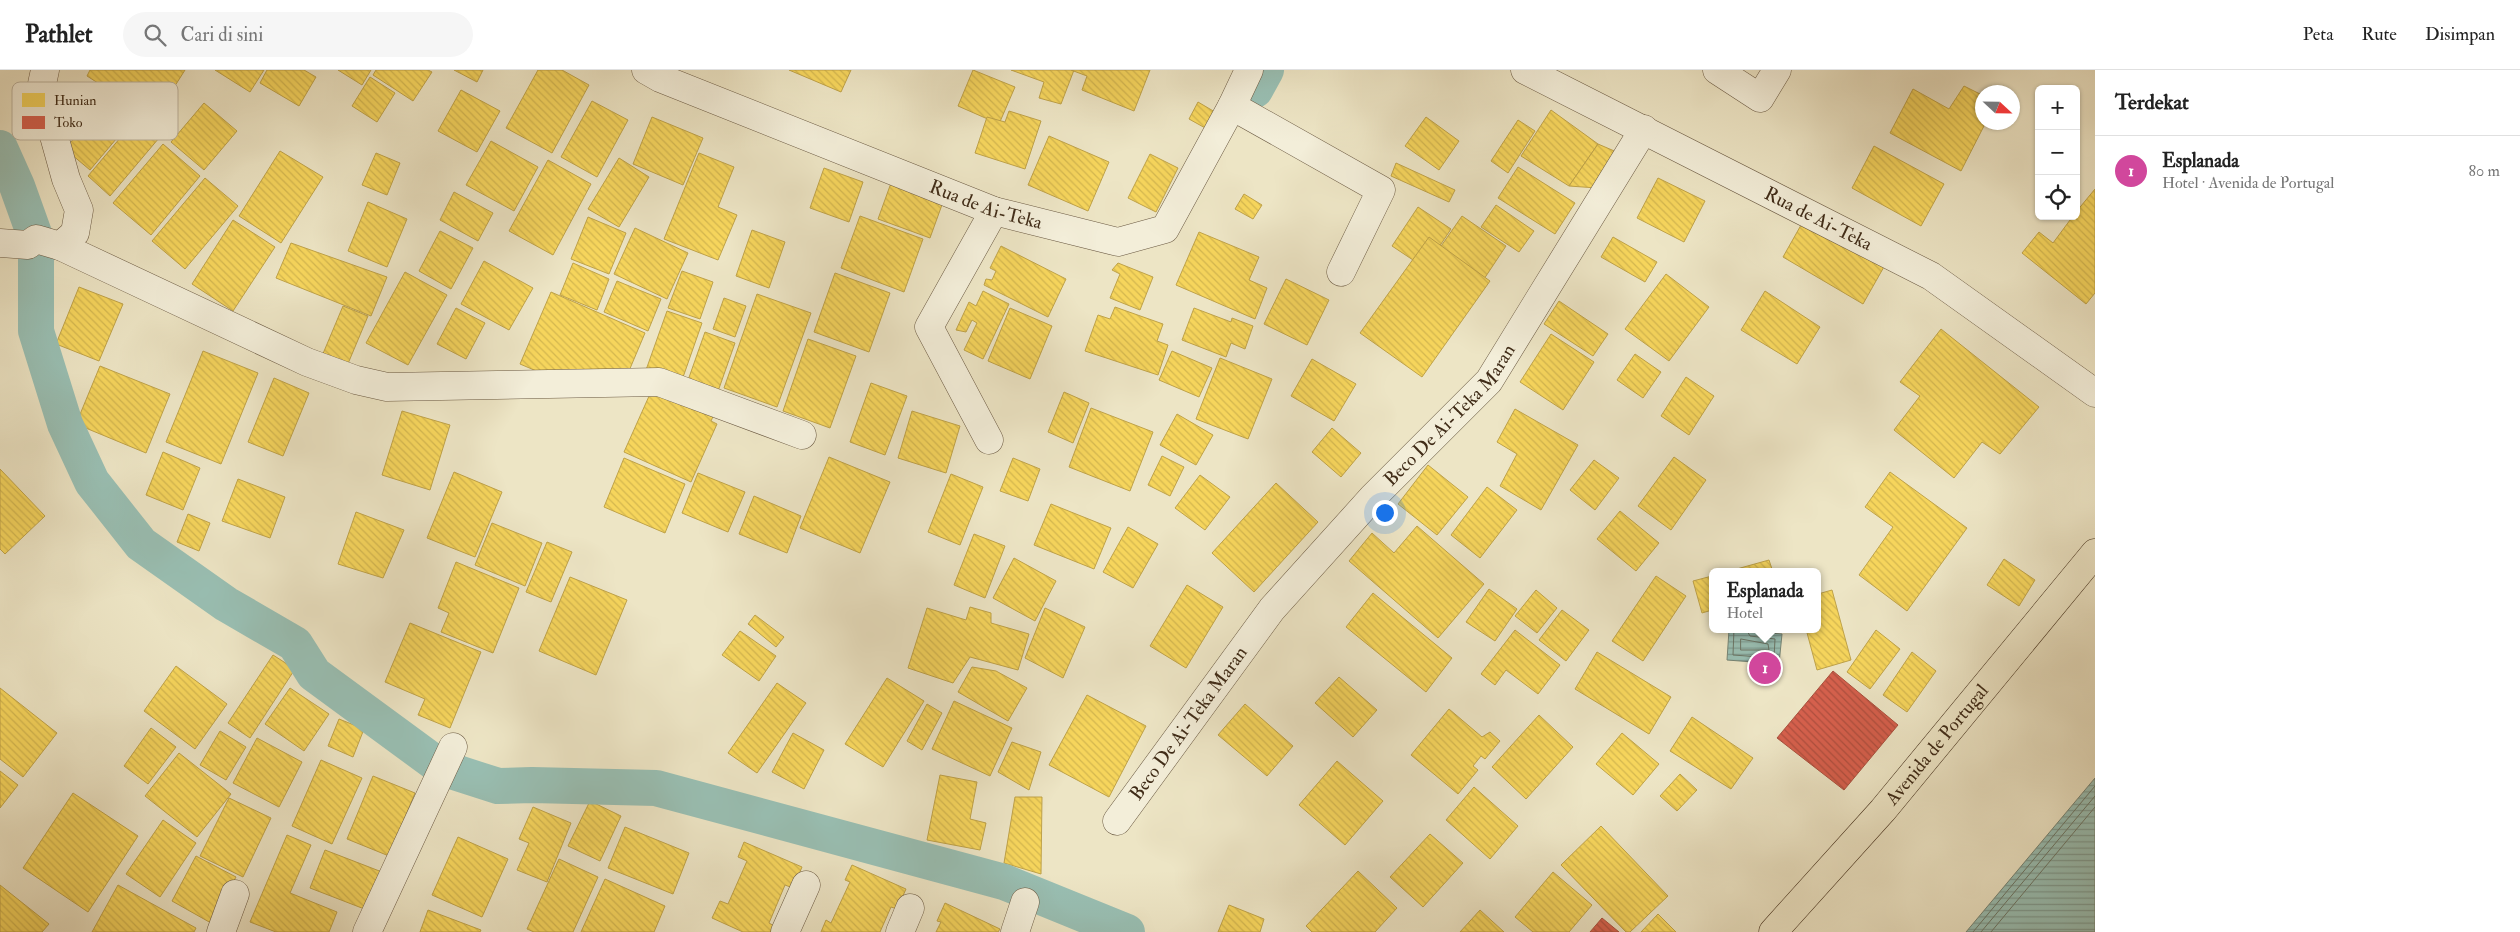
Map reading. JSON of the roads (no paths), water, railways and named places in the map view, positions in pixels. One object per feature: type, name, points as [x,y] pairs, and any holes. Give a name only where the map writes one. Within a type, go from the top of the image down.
[{"type":"main road","name":"Avenida de Portugal","points":[[1773,932],[1883,810],[2095,553]]},
{"type":"street","name":"Rua de Ai-Teka","points":[[646,70],[660,78],[994,211],[1118,242],[1165,229],[1232,106],[1249,70]]},
{"type":"street","name":"Rua de Ai-Teka","points":[[1525,70],[1932,276],[2095,393]]},
{"type":"street","points":[[1717,70],[1760,98],[1777,70]]},
{"type":"street","points":[[1232,106],[1381,190],[1341,272]]},
{"type":"street","name":"Beco De Ai-Teka Maran","points":[[1117,821],[1272,609],[1373,497],[1489,381],[1644,129]]},
{"type":"street","points":[[55,140],[66,179],[79,210],[76,233],[60,246]]},
{"type":"street","points":[[989,440],[929,327],[994,211]]},
{"type":"street","points":[[10,244],[36,239],[60,246],[307,362],[356,380],[387,387],[659,382],[802,435]]},
{"type":"street","points":[[367,932],[453,747]]},
{"type":"street","points":[[785,932],[806,885]]},
{"type":"street","points":[[221,932],[235,894]]},
{"type":"street","points":[[1015,932],[1025,902]]},
{"type":"water","points":[[1729,633],[1782,634],[1779,664],[1727,660]]},
{"type":"water","points":[[2095,778],[2095,932],[1966,932]]},
{"type":"waterway","points":[[1255,90],[1266,70]]},
{"type":"waterway","points":[[0,148],[17,186],[36,239],[36,331],[65,424],[92,482],[141,544],[226,604],[295,644],[314,674],[442,768],[498,786],[656,788],[1004,882],[1127,932]]},
{"type":"place","name":"Esplanada","points":[[1765,668]]}]
